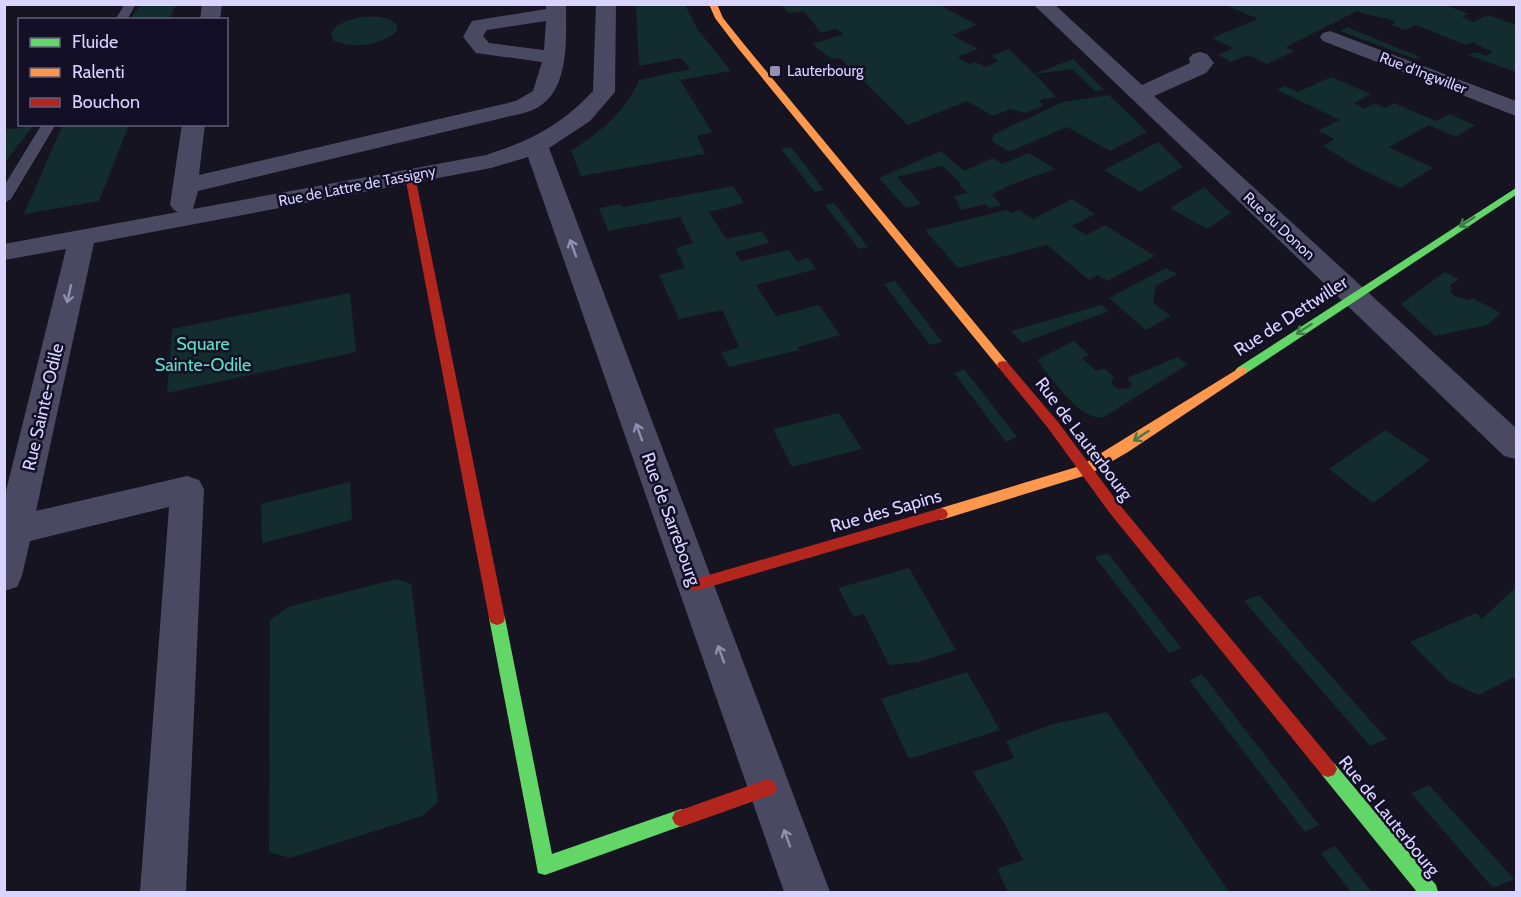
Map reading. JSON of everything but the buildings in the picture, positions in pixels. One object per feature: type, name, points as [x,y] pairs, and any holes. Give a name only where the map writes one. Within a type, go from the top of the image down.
[{"type":"street","name":"Rue de Lattre de Tassigny","points":[[4,252],[491,161],[536,146],[582,116],[604,92],[575,42],[606,4]]},
{"type":"street","name":"Rue de Lauterbourg","points":[[713,4],[719,18],[731,34],[1053,425],[1113,508],[1429,892]]},
{"type":"street","name":"Rue du Donon","points":[[1042,4],[1516,447]]},
{"type":"street","points":[[556,9],[575,42],[483,49],[473,37],[479,26],[556,9]]},
{"type":"street","name":"Rue d'Ingwiller","points":[[1330,37],[1516,109]]},
{"type":"street","points":[[185,186],[524,106],[543,94],[575,42]]},
{"type":"street","points":[[1139,95],[1198,68],[1203,63],[1200,58]]},
{"type":"street","points":[[181,219],[194,126]]},
{"type":"street","name":"Rue de Sarrebourg","points":[[536,146],[807,892]]},
{"type":"street","points":[[410,176],[548,879],[768,788]]},
{"type":"street","name":"Rue de Dettwiller","points":[[1085,470],[1123,448],[1516,191]]},
{"type":"street","name":"Rue Sainte-Odile","points":[[4,576],[82,237]]},
{"type":"street","name":"Rue des Sapins","points":[[695,585],[1085,470]]},
{"type":"street","points":[[15,530],[187,489],[163,892]]},
{"type":"lane","points":[[122,18],[131,4]]},
{"type":"lane","points":[[4,199],[48,126]]},
{"type":"green space","points":[[141,4],[176,4],[170,18],[131,18]]},
{"type":"green space","points":[[1232,4],[1445,5],[1469,14],[1462,17],[1473,22],[1488,15],[1516,25],[1516,72],[1468,55],[1477,52],[1486,56],[1493,52],[1472,42],[1466,45],[1416,25],[1405,30],[1391,25],[1396,22],[1357,11],[1286,47],[1294,51],[1267,64],[1248,55],[1231,62],[1218,55],[1233,48],[1212,38],[1258,19],[1228,6]]},
{"type":"green space","points":[[636,5],[685,5],[698,30],[731,71],[680,80],[712,132],[697,136],[705,154],[581,176],[571,151],[619,112],[639,80],[690,69],[681,58],[639,66]]},
{"type":"green space","points":[[781,5],[940,5],[977,25],[952,35],[978,49],[958,57],[969,64],[975,62],[985,67],[999,61],[991,56],[1009,49],[1034,74],[1073,59],[1104,90],[1095,91],[1072,69],[1035,74],[1056,97],[1039,100],[1043,106],[1025,113],[1010,109],[993,116],[967,101],[908,125],[840,58],[832,59],[812,44],[844,34],[836,29],[821,33],[804,11],[789,13]]},
{"type":"green space","points":[[375,16],[389,19],[397,25],[397,31],[383,40],[367,45],[350,45],[334,41],[331,35],[336,28],[361,17]]},
{"type":"green space","points":[[1347,27],[1420,57],[1415,59],[1340,31]]},
{"type":"green space","points":[[1331,77],[1371,94],[1354,103],[1364,109],[1375,103],[1385,108],[1394,103],[1436,121],[1449,114],[1475,125],[1456,137],[1429,125],[1389,147],[1433,168],[1400,188],[1355,166],[1323,146],[1335,139],[1318,131],[1340,120],[1277,90],[1285,86],[1298,92]]},
{"type":"green space","points":[[1109,95],[1147,132],[1110,151],[1067,127],[1009,152],[992,141],[994,134],[1063,102]]},
{"type":"green space","points":[[33,126],[5,162],[5,129]]},
{"type":"green space","points":[[62,126],[129,126],[99,201],[24,214]]},
{"type":"green space","points":[[1158,142],[1183,167],[1140,192],[1104,170]]},
{"type":"green space","points":[[791,147],[824,190],[815,192],[781,149]]},
{"type":"green space","points":[[941,151],[964,171],[993,158],[1002,164],[1029,153],[1055,169],[992,194],[1001,205],[989,208],[985,204],[961,210],[954,196],[967,193],[959,184],[961,183],[942,166],[897,177],[921,204],[906,208],[879,178]]},
{"type":"green space","points":[[733,186],[744,203],[709,212],[726,239],[762,231],[769,243],[735,252],[741,261],[789,250],[797,261],[808,258],[816,269],[756,285],[776,316],[819,305],[840,335],[798,347],[799,350],[729,367],[721,353],[739,347],[722,310],[679,319],[659,275],[685,268],[676,248],[693,243],[680,217],[608,231],[599,208],[621,204],[623,207]]},
{"type":"green space","points":[[1204,187],[1231,213],[1207,229],[1170,208]]},
{"type":"green space","points":[[1072,199],[1095,214],[1072,226],[1086,235],[1105,225],[1155,256],[1107,281],[1098,275],[1089,280],[1047,245],[958,268],[925,230],[1007,210],[1012,213],[1019,210],[1033,219]]},
{"type":"green space","points":[[834,203],[868,247],[859,249],[825,205]]},
{"type":"green space","points":[[1166,268],[1177,274],[1156,286],[1153,303],[1171,316],[1146,330],[1109,298]]},
{"type":"green space","points":[[1445,272],[1459,279],[1449,286],[1453,288],[1450,290],[1453,295],[1468,300],[1472,298],[1501,313],[1487,325],[1435,336],[1401,304]]},
{"type":"green space","points":[[895,281],[942,342],[930,345],[884,284]]},
{"type":"green space","name":"Square Sainte-Odile","points":[[350,293],[356,352],[167,393],[172,329]]},
{"type":"green space","points":[[1101,305],[1109,311],[1022,343],[1011,331]]},
{"type":"green space","points":[[1074,341],[1089,355],[1082,358],[1096,371],[1104,368],[1114,377],[1111,383],[1118,389],[1130,388],[1132,384],[1127,378],[1178,357],[1187,365],[1104,417],[1095,417],[1076,406],[1037,360]]},
{"type":"green space","points":[[964,369],[1017,437],[1006,442],[954,373]]},
{"type":"green space","points":[[839,413],[862,449],[792,467],[773,429]]},
{"type":"green space","points":[[1385,430],[1430,460],[1373,503],[1329,469]]},
{"type":"green space","points":[[350,482],[352,520],[262,543],[261,504]]},
{"type":"green space","points":[[1108,553],[1181,648],[1169,653],[1095,557]]},
{"type":"green space","points":[[909,568],[956,650],[918,662],[889,665],[864,614],[854,617],[838,588]]},
{"type":"green space","points":[[396,579],[411,584],[438,802],[422,816],[290,858],[269,852],[270,620],[288,607]]},
{"type":"green space","points":[[1516,587],[1516,676],[1478,695],[1449,681],[1410,642],[1476,613],[1482,619]]},
{"type":"green space","points":[[1259,595],[1387,739],[1370,746],[1244,601]]},
{"type":"green space","points":[[967,672],[1000,730],[909,759],[881,699]]},
{"type":"green space","points":[[1202,674],[1319,825],[1305,832],[1189,680]]},
{"type":"green space","points":[[1107,712],[1229,892],[1008,892],[997,869],[1023,860],[1003,821],[973,772],[1014,758],[1006,741],[1050,725]]},
{"type":"green space","points":[[1429,785],[1514,879],[1493,888],[1411,793]]},
{"type":"green space","points":[[1335,846],[1372,892],[1351,892],[1321,853]]},
{"type":"traffic: fast","points":[[1241,371],[1516,191]]},
{"type":"traffic: fast","points":[[497,618],[545,866],[681,818]]},
{"type":"traffic: fast","points":[[1328,769],[1429,892]]},
{"type":"traffic: slow","points":[[713,4],[719,18],[740,45],[1003,365]]},
{"type":"traffic: slow","points":[[941,514],[1085,470],[1241,371]]},
{"type":"traffic: jam","points":[[410,176],[497,618]]},
{"type":"traffic: jam","points":[[1003,365],[1053,425],[1114,508],[1328,769]]},
{"type":"traffic: jam","points":[[695,585],[941,514]]},
{"type":"traffic: jam","points":[[681,818],[768,788]]},
{"type":"place","name":"Lauterbourg","points":[[775,71]]}]
